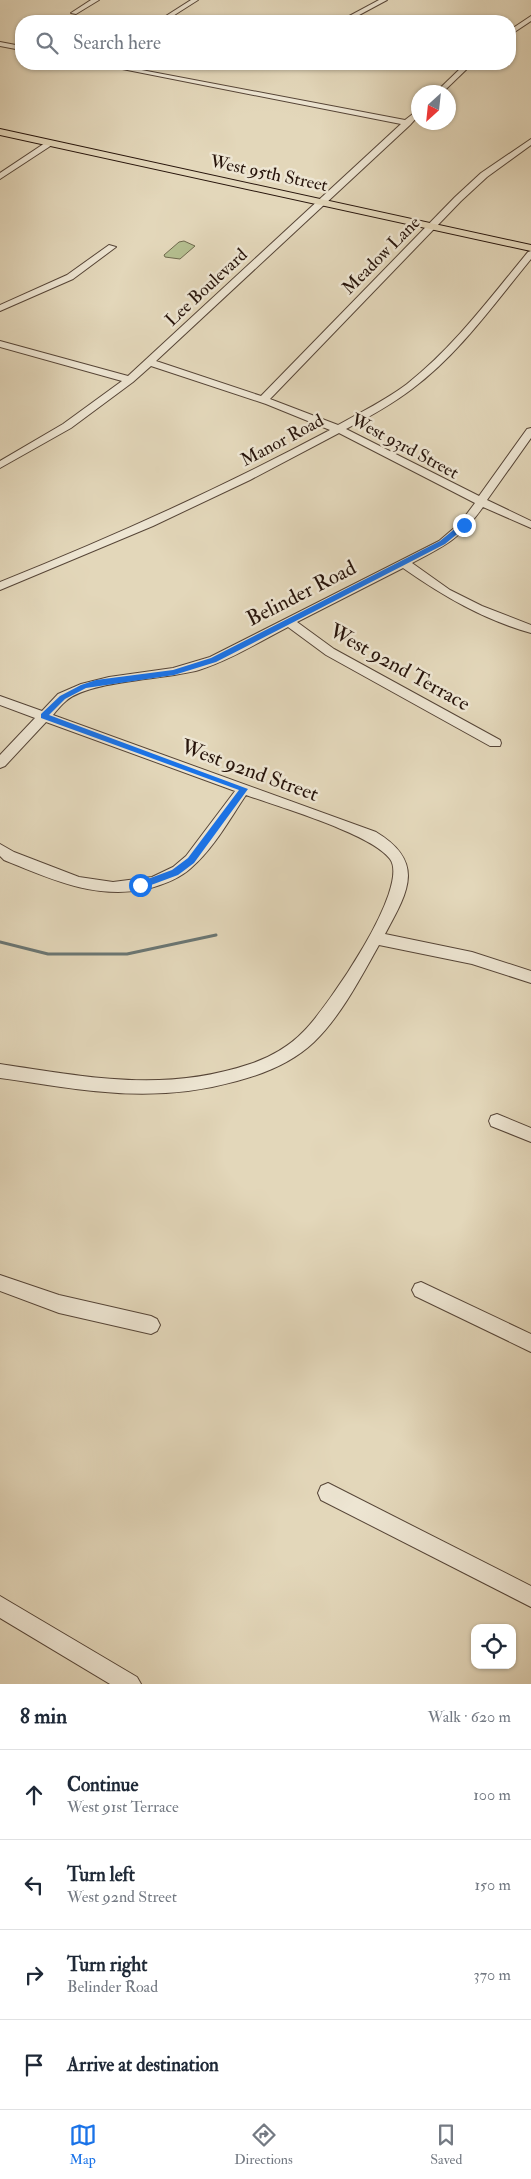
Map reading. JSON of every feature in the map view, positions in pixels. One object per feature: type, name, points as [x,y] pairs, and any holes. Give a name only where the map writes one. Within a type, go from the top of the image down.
[{"type":"main road","name":"West 95th Street","points":[[0,132],[531,248]]},
{"type":"street","points":[[74,13],[96,0]]},
{"type":"street","points":[[171,15],[195,0]]},
{"type":"street","points":[[354,15],[384,0]]},
{"type":"street","points":[[516,29],[531,18]]},
{"type":"street","points":[[0,44],[15,47]]},
{"type":"street","points":[[131,70],[406,124]]},
{"type":"street","points":[[448,85],[464,70]]},
{"type":"street","name":"Lee Boulevard","points":[[0,464],[76,420],[130,380],[411,119]]},
{"type":"street","name":"Meadow Lane","points":[[262,401],[476,182],[531,141]]},
{"type":"street","points":[[0,177],[51,143]]},
{"type":"street","points":[[0,308],[70,277],[112,247]]},
{"type":"street","name":"Manor Road","points":[[0,586],[159,520],[215,494],[389,401],[421,379],[531,254]]},
{"type":"street","points":[[0,344],[130,380]]},
{"type":"street","name":"West 93rd Street","points":[[149,362],[338,429],[480,502],[531,525]]},
{"type":"street","name":"Belinder Road","points":[[0,763],[62,697],[84,686],[195,667],[234,651],[454,535],[527,443],[531,431]]},
{"type":"street","points":[[404,563],[454,598],[531,629]]},
{"type":"street","name":"West 92nd Terrace","points":[[288,622],[330,652],[495,743]]},
{"type":"street","name":"West 92nd Street","points":[[0,700],[371,836],[393,852],[402,872],[402,883],[397,898],[344,988],[311,1035],[286,1054],[242,1074],[193,1083],[142,1087],[93,1085],[0,1070]]},
{"type":"street","points":[[0,849],[9,856],[86,886],[124,888],[140,885],[175,872],[191,860],[244,789]]},
{"type":"street","points":[[375,938],[472,958],[531,977]]},
{"type":"street","points":[[497,1121],[531,1135]]},
{"type":"street","points":[[0,1283],[59,1304],[151,1325]]},
{"type":"street","points":[[421,1290],[531,1343]]},
{"type":"street","points":[[328,1493],[531,1597]]},
{"type":"street","points":[[0,1606],[130,1684]]},
{"type":"green space","points":[[184,241],[195,246],[180,259],[165,257],[164,255],[179,242]]},
{"type":"waterway","points":[[0,942],[48,954],[127,954],[216,935]]},
{"type":"route","points":[[140,885],[175,872],[191,860],[244,789],[44,716],[62,697],[84,686],[96,682],[174,672],[195,667],[234,651],[443,543],[464,525]]}]
